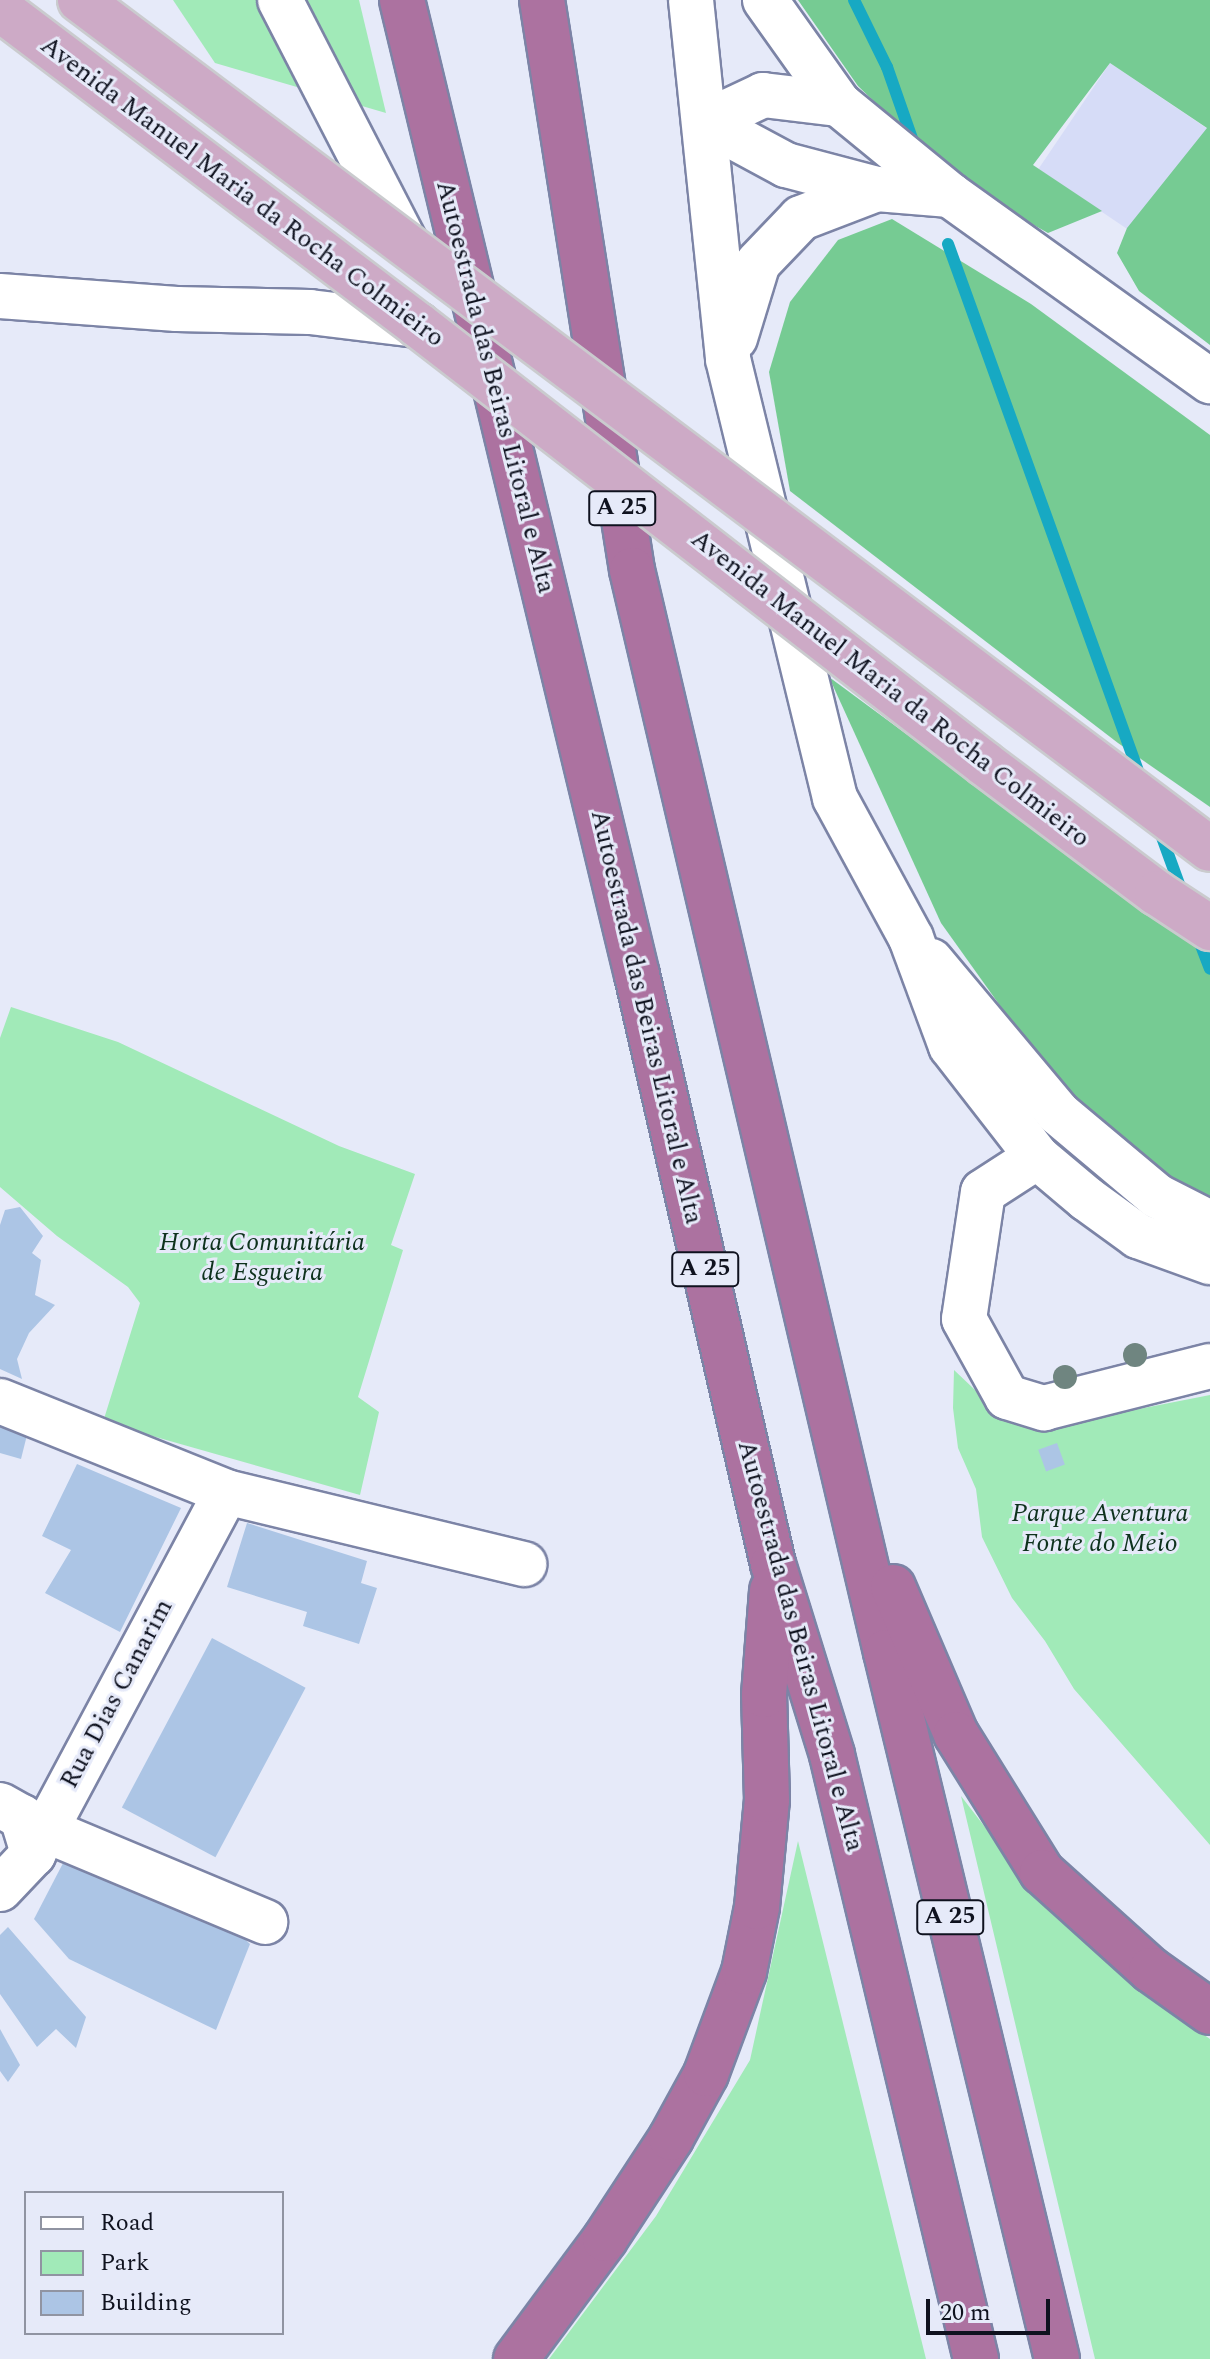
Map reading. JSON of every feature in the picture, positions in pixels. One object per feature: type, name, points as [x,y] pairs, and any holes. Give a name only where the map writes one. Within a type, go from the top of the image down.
[{"type":"highway","name":"Autoestrada das Beiras Litoral e Alta","points":[[402,0],[634,959],[773,1564],[832,1755],[976,2359]]},
{"type":"highway","name":"A 25","points":[[542,0],[632,570],[847,1475],[886,1652],[1057,2359]]},
{"type":"highway","points":[[847,1475],[956,1734],[1019,1840],[1042,1872],[1069,1899],[1151,1970],[1210,2012]]},
{"type":"highway","points":[[516,2359],[613,2227],[677,2128],[706,2074],[744,1972],[757,1907],[767,1800],[764,1695],[773,1564]]},
{"type":"main road","points":[[80,0],[1210,849]]},
{"type":"main road","name":"Avenida Manuel Maria da Rocha Colmieiro","points":[[0,9],[418,325],[985,764],[1157,893],[1210,928]]},
{"type":"street","points":[[280,0],[405,242]]},
{"type":"street","points":[[691,0],[706,122],[728,359],[835,798],[911,938],[951,1046],[1037,1157],[1138,1236],[1210,1262]]},
{"type":"street","points":[[765,0],[839,104],[950,195],[1210,381]]},
{"type":"street","points":[[706,122],[763,95],[839,104]]},
{"type":"street","points":[[706,122],[786,165],[877,189],[950,195]]},
{"type":"street","points":[[728,359],[758,263],[801,218],[877,189]]},
{"type":"street","points":[[0,296],[177,309],[310,312],[418,325]]},
{"type":"street","points":[[911,938],[1058,1113],[1157,1196],[1210,1223]]},
{"type":"street","points":[[1037,1157],[983,1192],[964,1319],[1007,1397],[1044,1408],[1210,1366]]},
{"type":"street","points":[[0,1401],[226,1492],[524,1564]]},
{"type":"street","name":"Rua Dias Canarim","points":[[0,1889],[38,1842],[226,1492]]},
{"type":"street","points":[[0,1805],[22,1817],[38,1842],[265,1922]]},
{"type":"shaded area","points":[[1110,63],[1207,128],[1135,235],[1038,169]]},
{"type":"green space","points":[[173,0],[359,0],[386,113],[215,63]]},
{"type":"green space","points":[[798,0],[1210,0],[1210,345],[1139,291],[1117,253],[1127,228],[1207,128],[1110,63],[1033,165],[1102,211],[1048,233],[959,183],[858,86]]},
{"type":"green space","points":[[892,219],[1031,304],[1210,435],[1210,807],[1118,743],[790,491],[769,372],[790,302],[838,240]]},
{"type":"green space","points":[[829,677],[1210,958],[1210,1201],[1148,1170],[1087,1113],[1011,1021],[941,923]]},
{"type":"green space","name":"Horta Comunitária de Esgueira","points":[[11,1007],[118,1042],[339,1146],[415,1174],[391,1245],[403,1250],[358,1397],[379,1412],[360,1495],[103,1422],[140,1303],[128,1287],[57,1236],[0,1187],[0,1038]]},
{"type":"green space","name":"Parque Aventura Fonte do Meio","points":[[954,1370],[993,1407],[1093,1418],[1210,1395],[1210,1845],[1074,1689],[1045,1641],[1012,1598],[982,1537],[976,1489],[958,1448],[953,1408]]},
{"type":"green space","points":[[961,1796],[1052,1914],[1136,1987],[1210,2039],[1210,2359],[1095,2359]]},
{"type":"green space","points":[[798,1841],[926,2359],[549,2359],[656,2216],[750,2060]]},
{"type":"building","points":[[20,1207],[43,1236],[32,1253],[41,1260],[35,1295],[55,1305],[29,1333],[17,1359],[22,1379],[0,1369],[0,1225],[5,1210]]},
{"type":"building","points":[[0,1413],[29,1427],[21,1459],[0,1453]]},
{"type":"building","points":[[1057,1443],[1065,1465],[1046,1471],[1038,1450]]},
{"type":"building","points":[[77,1464],[181,1508],[120,1632],[45,1593],[71,1550],[42,1536]]},
{"type":"building","points":[[247,1523],[367,1561],[361,1583],[377,1588],[359,1644],[303,1626],[307,1612],[227,1587]]},
{"type":"building","points":[[212,1638],[306,1688],[215,1857],[122,1808]]},
{"type":"building","points":[[74,1842],[226,1921],[250,1944],[216,2030],[69,1959],[34,1919]]},
{"type":"building","points":[[8,1927],[86,2017],[76,2048],[56,2029],[37,2047],[0,1994],[0,1935]]},
{"type":"building","points":[[0,2029],[20,2065],[8,2082],[0,2071]]},
{"type":"waterway","points":[[854,0],[887,67],[914,144]]},
{"type":"waterway","points":[[948,244],[1142,782]]},
{"type":"waterway","points":[[1159,829],[1183,895]]},
{"type":"waterway","points":[[1197,935],[1210,969]]}]
